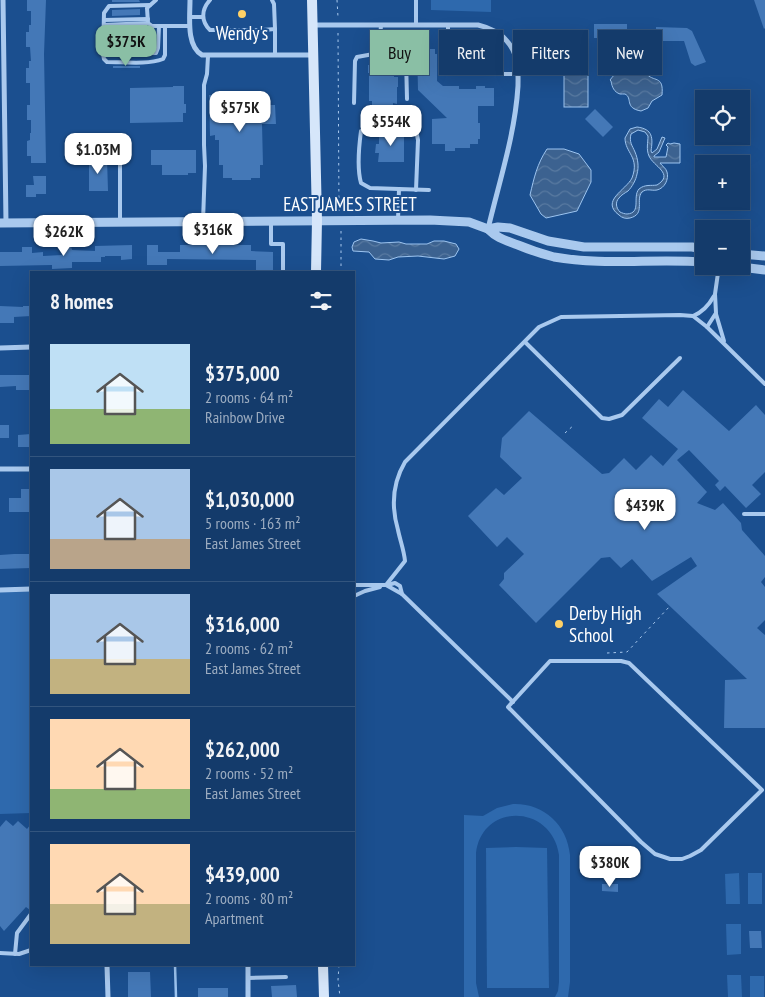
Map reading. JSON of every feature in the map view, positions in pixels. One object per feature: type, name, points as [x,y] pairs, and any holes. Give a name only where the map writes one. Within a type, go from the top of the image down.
[{"type":"main road","points":[[312,0],[317,220],[316,271]]},
{"type":"main road","points":[[323,966],[324,997]]},
{"type":"street","points":[[3,0],[3,223]]},
{"type":"street","points":[[190,0],[191,42],[194,49],[202,55],[313,54]]},
{"type":"street","points":[[313,25],[478,25],[487,27],[505,38],[513,50]]},
{"type":"street","points":[[488,229],[514,126],[518,75]]},
{"type":"street","name":"EAST JAMES STREET","points":[[3,223],[271,220],[457,221],[469,222],[488,229],[495,237],[554,257],[593,261],[695,262]]},
{"type":"street","name":"EAST JAMES STREET","points":[[488,229],[498,227],[510,228],[548,241],[584,246],[695,248]]},
{"type":"street","points":[[750,255],[765,256]]},
{"type":"street","points":[[750,268],[765,270]]},
{"type":"street","points":[[0,348],[30,347]]},
{"type":"street","points":[[0,469],[30,469]]},
{"type":"street","points":[[0,590],[30,589]]},
{"type":"street","points":[[107,966],[108,997]]},
{"type":"street","points":[[248,966],[248,997]]},
{"type":"lane","points":[[103,44],[152,44],[147,8],[156,0]]},
{"type":"lane","points":[[210,0],[202,17],[204,25],[210,30],[275,29]]},
{"type":"lane","points":[[272,0],[274,4],[275,55]]},
{"type":"lane","points":[[416,0],[416,25]]},
{"type":"lane","points":[[150,5],[109,6],[104,13],[104,59],[107,62],[151,62],[163,59],[165,55],[165,26]]},
{"type":"lane","points":[[190,17],[202,17]]},
{"type":"lane","points":[[104,20],[159,26],[191,26]]},
{"type":"lane","points":[[448,24],[448,67],[452,74],[513,74]]},
{"type":"lane","points":[[104,25],[150,25]]},
{"type":"lane","points":[[103,31],[150,25]]},
{"type":"lane","points":[[381,25],[381,30]]},
{"type":"lane","points":[[103,54],[156,52],[158,48],[159,26]]},
{"type":"lane","points":[[103,36],[152,36]]},
{"type":"lane","points":[[354,103],[355,61],[357,57],[370,55]]},
{"type":"lane","points":[[203,221],[205,174],[204,85],[208,56]]},
{"type":"lane","points":[[406,75],[407,98]]},
{"type":"lane","points":[[416,190],[418,140],[414,129],[408,126],[387,125],[361,130],[359,176],[361,184],[370,188],[398,190],[416,190],[430,190]]},
{"type":"lane","points":[[120,163],[120,222]]},
{"type":"lane","points":[[398,190],[398,220]]},
{"type":"lane","points":[[271,220],[271,244],[282,244],[283,271]]},
{"type":"lane","points":[[718,275],[715,294],[716,313],[724,343]]},
{"type":"lane","points":[[355,596],[386,585],[405,560],[394,512],[394,493],[400,470],[405,462],[539,326],[561,317],[693,316],[700,314],[710,304],[715,294]]},
{"type":"lane","points":[[707,327],[716,313]]},
{"type":"lane","points":[[693,316],[724,343],[765,384]]},
{"type":"lane","points":[[525,342],[602,418],[609,419],[622,416],[680,358]]},
{"type":"lane","points":[[744,514],[765,514]]},
{"type":"lane","points":[[355,585],[386,585],[402,594],[513,702]]},
{"type":"lane","points":[[550,661],[621,661],[629,663],[763,791],[701,850],[682,859],[670,859],[655,854],[508,707],[513,702],[550,661]]},
{"type":"lane","points":[[15,954],[17,933],[30,915]]},
{"type":"lane","points":[[0,952],[19,954],[30,950]]},
{"type":"lane","points":[[248,978],[286,977]]},
{"type":"path","points":[[338,0],[338,17]]},
{"type":"path","points":[[338,34],[339,208]]},
{"type":"path","points":[[341,231],[341,271]]},
{"type":"path","points":[[565,433],[574,425]]},
{"type":"path","points":[[607,653],[627,652],[670,606]]},
{"type":"path","points":[[340,966],[338,980],[340,997]]},
{"type":"shaded area","points":[[431,0],[491,0],[491,12],[431,10]]},
{"type":"shaded area","points":[[30,589],[30,813],[0,814],[0,590]]},
{"type":"shaded area","points":[[513,804],[534,807],[552,818],[559,825],[568,844],[570,855],[570,982],[568,997],[555,997],[559,982],[559,855],[554,838],[544,826],[531,819],[517,816],[503,818],[491,825],[481,836],[476,853],[476,983],[479,997],[464,997],[464,815],[483,816],[497,808]]},
{"type":"shaded area","points":[[486,848],[547,848],[549,988],[487,988]]},
{"type":"shaded area","points":[[739,873],[740,904],[726,904],[725,874]]},
{"type":"shaded area","points":[[748,873],[762,873],[762,904],[748,904]]},
{"type":"shaded area","points":[[726,924],[741,924],[741,954],[727,955]]},
{"type":"shaded area","points":[[727,975],[741,975],[742,997],[728,997]]},
{"type":"shaded area","points":[[750,976],[764,976],[764,997],[750,997]]},
{"type":"water","points":[[564,75],[588,75],[588,107],[564,107]]},
{"type":"water","points":[[614,75],[648,75],[660,81],[662,95],[652,101],[648,108],[641,111],[636,110],[632,108],[625,94],[615,91],[610,80]]},
{"type":"water","points":[[637,127],[649,132],[652,138],[652,153],[657,149],[662,137],[665,138],[659,152],[654,157],[666,157],[668,147],[666,145],[668,143],[680,144],[680,163],[660,163],[667,172],[666,183],[660,189],[642,192],[639,199],[638,213],[630,218],[623,218],[614,210],[612,205],[613,200],[632,178],[634,171],[633,160],[627,148],[625,138],[630,129]],"holes":[[[638,130],[645,132],[648,136],[647,148],[649,156],[661,170],[664,177],[657,185],[641,187],[636,196],[636,208],[632,213],[624,214],[620,212],[616,205],[617,201],[628,191],[636,179],[638,169],[631,134]]]},
{"type":"water","points":[[547,149],[564,149],[579,154],[591,170],[591,182],[577,211],[546,218],[541,214],[530,195],[538,166]]},
{"type":"water","points":[[361,239],[381,243],[399,242],[406,244],[427,244],[434,241],[444,241],[456,244],[459,249],[455,256],[444,259],[418,256],[398,257],[389,260],[375,259],[369,252],[353,251],[354,242]]},
{"type":"building","points":[[27,0],[46,0],[44,54],[46,163],[31,163],[31,156],[27,156],[27,141],[30,140],[31,120],[27,120],[27,105],[30,105],[30,83],[26,83],[26,68],[29,68],[29,61],[31,61],[30,47],[26,47],[26,32],[29,32],[29,25],[31,25],[31,11],[27,11]]},
{"type":"building","points":[[112,0],[139,0],[140,2],[112,2]]},
{"type":"building","points":[[754,0],[765,0],[764,29]]},
{"type":"building","points":[[140,9],[140,15],[112,16],[112,10]]},
{"type":"building","points":[[594,24],[627,24],[627,30],[598,30],[598,38],[594,38]]},
{"type":"building","points":[[656,27],[687,28],[692,31],[706,62],[695,66],[691,63],[684,41],[662,41],[662,30],[656,30]]},
{"type":"building","points":[[113,48],[140,48],[140,50],[113,50]]},
{"type":"building","points":[[429,49],[435,49],[435,54],[437,54],[437,81],[443,86],[459,86],[459,89],[476,89],[476,86],[494,88],[494,106],[478,106],[480,139],[478,139],[478,144],[470,144],[470,148],[455,148],[455,151],[445,151],[445,144],[432,144],[432,119],[447,118],[418,90],[418,75],[429,75]]},
{"type":"building","points":[[368,65],[370,65],[370,75],[394,75],[394,77],[398,77],[397,104],[393,103],[393,107],[372,107],[372,101],[369,101]]},
{"type":"building","points":[[113,66],[140,66],[140,68],[113,68]]},
{"type":"building","points":[[184,86],[186,113],[183,113],[183,122],[130,123],[130,88]]},
{"type":"building","points":[[259,94],[259,98],[262,98],[262,105],[275,105],[276,124],[262,124],[263,165],[260,165],[260,178],[232,180],[232,178],[223,178],[223,165],[219,165],[219,140],[215,140],[215,135],[210,136],[209,95]]},
{"type":"building","points":[[595,109],[613,127],[603,137],[585,119]]},
{"type":"building","points":[[387,128],[399,128],[399,136],[404,136],[404,162],[378,162],[379,153],[375,153],[376,144],[379,144],[379,136],[387,137]]},
{"type":"building","points":[[151,150],[196,150],[196,173],[188,173],[188,175],[162,175],[162,165],[151,165]]},
{"type":"building","points":[[89,159],[107,159],[108,191],[89,191]]},
{"type":"building","points":[[33,176],[46,176],[46,194],[26,197],[26,185],[34,185]]},
{"type":"building","points":[[132,245],[132,259],[121,260],[121,256],[105,256],[101,257],[101,262],[72,262],[72,268],[52,269],[52,265],[0,266],[0,252],[22,252],[22,247],[32,247],[32,253],[43,252],[43,256],[62,255],[61,247],[71,246],[72,250],[95,251],[95,246]]},
{"type":"building","points":[[147,245],[158,245],[158,252],[180,252],[180,245],[251,245],[251,251],[273,252],[273,271],[256,271],[256,260],[167,259],[167,265],[147,265]]},
{"type":"building","points":[[0,306],[30,306],[30,316],[14,317],[14,323],[0,323]]},
{"type":"building","points":[[0,375],[30,375],[30,390],[16,390],[16,386],[0,387]]},
{"type":"building","name":"Derby High School","points":[[683,390],[729,431],[756,405],[765,415],[765,472],[752,485],[761,494],[746,508],[725,486],[720,491],[715,485],[719,481],[689,450],[677,460],[707,492],[697,503],[715,510],[723,503],[741,523],[742,530],[765,556],[765,577],[761,582],[765,587],[765,620],[757,628],[765,635],[765,728],[724,728],[725,680],[747,679],[657,594],[697,566],[691,557],[652,581],[632,559],[621,568],[610,557],[601,558],[536,623],[499,585],[504,579],[504,573],[524,554],[507,537],[497,547],[468,516],[496,488],[504,495],[522,478],[500,457],[502,438],[529,411],[602,474],[609,473],[624,458],[636,470],[651,455],[663,466],[678,449],[642,418],[659,399],[668,407]]},
{"type":"building","points":[[0,425],[9,425],[9,438],[0,438]]},
{"type":"building","points":[[30,434],[30,447],[18,447],[18,435]]},
{"type":"building","points":[[21,489],[30,489],[30,512],[9,512],[9,498],[21,498]]},
{"type":"building","points":[[30,554],[30,568],[0,569],[0,555]]},
{"type":"building","points":[[6,820],[13,826],[18,821],[27,829],[30,825],[30,910],[26,907],[4,931],[0,926],[0,827]]},
{"type":"building","points":[[602,884],[618,884],[618,892],[602,891]]},
{"type":"building","points":[[749,931],[761,931],[762,948],[750,948]]},
{"type":"building","points":[[128,972],[150,972],[151,997],[128,997]]},
{"type":"building","points":[[296,985],[297,997],[272,997],[271,986]]},
{"type":"building","points":[[198,988],[228,988],[228,997],[198,997]]},
{"type":"waterway","points":[[175,966],[176,997]]},
{"type":"place","name":"Wendy's","points":[[242,14]]},
{"type":"place","name":"Derby High School","points":[[559,624]]}]
